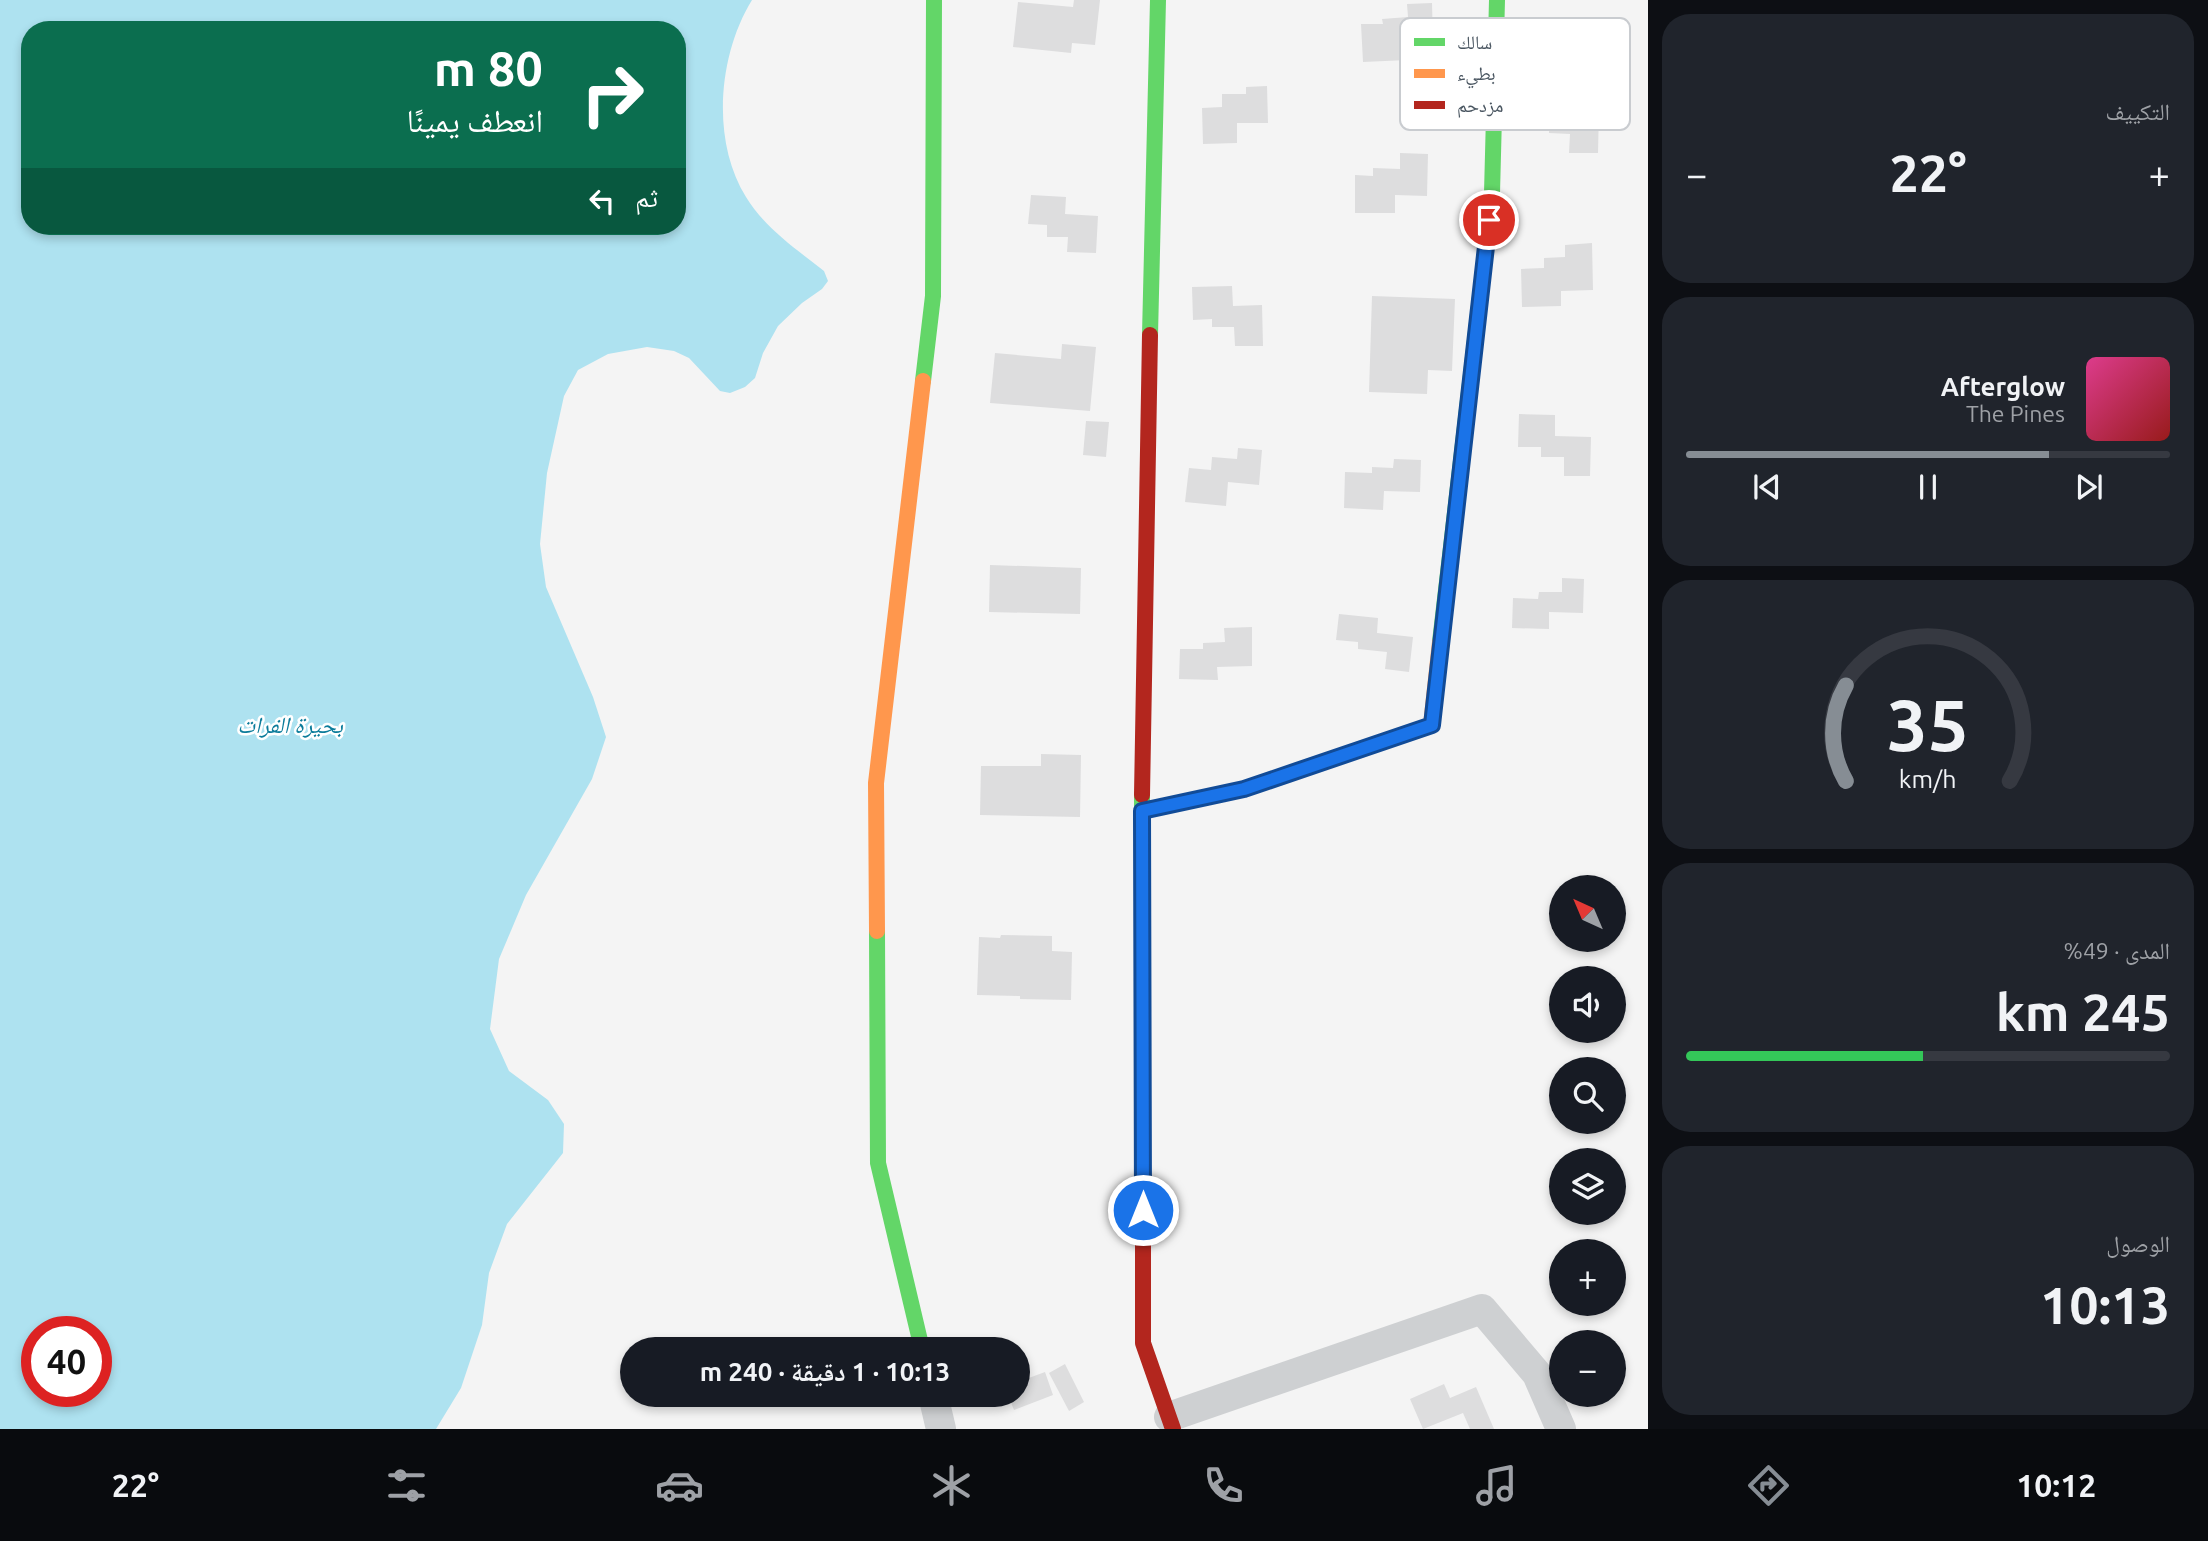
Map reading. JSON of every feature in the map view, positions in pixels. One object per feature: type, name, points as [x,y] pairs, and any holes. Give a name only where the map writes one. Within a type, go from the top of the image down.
[{"type":"street","points":[[919,1337],[878,1163],[876,783],[933,296],[934,0]]},
{"type":"street","points":[[1158,0],[1142,811],[1143,1343],[1171,1423],[1482,1309],[1537,1374],[1562,1429]]},
{"type":"street","points":[[1497,0],[1497,18]]},
{"type":"street","points":[[1142,811],[1244,789],[1432,725],[1492,193],[1494,130]]},
{"type":"street","points":[[936,1407],[941,1429]]},
{"type":"water","name":"بحيرة الفرات","points":[[0,0],[752,0],[732,46],[726,72],[723,98],[727,150],[746,197],[762,219],[824,271],[828,281],[778,326],[763,353],[755,378],[745,387],[730,393],[720,391],[689,358],[674,351],[647,347],[608,354],[578,370],[564,396],[547,473],[540,544],[546,587],[593,697],[606,737],[592,779],[526,895],[499,959],[490,1029],[509,1071],[548,1100],[564,1124],[563,1153],[507,1224],[489,1273],[482,1325],[461,1388],[436,1429],[0,1429]]},
{"type":"building","points":[[1074,0],[1100,0],[1095,45],[1072,43],[1071,53],[1013,47],[1018,2],[1073,7]]},
{"type":"building","points":[[1432,3],[1432,18],[1400,18],[1400,60],[1363,62],[1361,24],[1383,24],[1382,19],[1408,17],[1407,4]]},
{"type":"building","points":[[1267,86],[1268,123],[1237,123],[1237,143],[1203,144],[1202,108],[1222,107],[1222,94],[1246,94],[1246,87]]},
{"type":"building","points":[[1549,130],[1599,130],[1598,153],[1569,153],[1570,134],[1549,133]]},
{"type":"building","points":[[1400,153],[1428,154],[1427,196],[1395,195],[1395,213],[1355,213],[1355,175],[1373,176],[1373,168],[1400,169]]},
{"type":"building","points":[[1031,195],[1066,197],[1065,214],[1098,216],[1096,253],[1067,252],[1068,237],[1047,237],[1047,225],[1028,224]]},
{"type":"building","points":[[1592,243],[1593,290],[1561,291],[1561,306],[1522,307],[1521,269],[1544,268],[1544,258],[1565,257],[1565,245]]},
{"type":"building","points":[[1232,286],[1233,306],[1262,305],[1263,346],[1235,346],[1234,327],[1212,327],[1212,319],[1193,320],[1192,287]]},
{"type":"building","points":[[1372,296],[1455,299],[1452,371],[1428,370],[1427,394],[1369,392]]},
{"type":"building","points":[[1062,344],[1096,347],[1090,411],[990,403],[995,353],[1061,359]]},
{"type":"building","points":[[1519,414],[1555,415],[1555,436],[1591,437],[1590,476],[1564,476],[1564,457],[1541,457],[1541,447],[1518,447]]},
{"type":"building","points":[[1086,421],[1109,422],[1106,457],[1083,455]]},
{"type":"building","points":[[1238,448],[1262,450],[1259,485],[1228,482],[1226,506],[1185,502],[1189,468],[1211,470],[1212,457],[1237,459]]},
{"type":"building","points":[[1394,459],[1421,460],[1420,492],[1384,491],[1383,510],[1344,508],[1345,472],[1372,473],[1372,467],[1393,468]]},
{"type":"building","points":[[990,565],[1081,568],[1080,614],[989,612]]},
{"type":"building","points":[[1562,578],[1584,579],[1583,613],[1549,612],[1549,629],[1512,628],[1513,598],[1538,599],[1539,592],[1562,592]]},
{"type":"building","points":[[1339,614],[1378,618],[1377,633],[1413,637],[1409,672],[1385,669],[1387,652],[1358,649],[1358,642],[1336,640]]},
{"type":"building","points":[[1252,627],[1252,666],[1217,667],[1218,680],[1179,679],[1180,649],[1203,649],[1203,643],[1225,642],[1224,628]]},
{"type":"building","points":[[1041,754],[1081,755],[1080,817],[980,815],[981,766],[1041,766]]},
{"type":"building","points":[[1001,935],[1052,936],[1052,951],[1072,952],[1071,1000],[977,995],[979,937],[1000,938]]},
{"type":"building","points":[[1065,1364],[1084,1402],[1069,1411],[1049,1373]]},
{"type":"building","points":[[1045,1372],[1053,1395],[1030,1404],[1030,1378]]},
{"type":"building","points":[[1444,1384],[1450,1398],[1476,1387],[1494,1429],[1470,1429],[1463,1413],[1423,1429],[1410,1399]]},
{"type":"traffic: fast","points":[[923,381],[933,296],[934,0]]},
{"type":"traffic: fast","points":[[1150,335],[1158,0]]},
{"type":"traffic: fast","points":[[1497,0],[1497,18]]},
{"type":"traffic: fast","points":[[1440,642],[1492,193],[1494,130]]},
{"type":"traffic: fast","points":[[1142,795],[1143,1239]]},
{"type":"traffic: fast","points":[[877,931],[878,1163],[919,1337]]},
{"type":"traffic: slow","points":[[877,931],[876,783],[923,381]]},
{"type":"traffic: slow","points":[[1142,811],[1244,789],[1431,725],[1440,642]]},
{"type":"traffic: jam","points":[[1142,795],[1150,335]]},
{"type":"traffic: jam","points":[[1143,1239],[1143,1343],[1173,1429]]},
{"type":"route","points":[[1143,1210],[1142,811],[1244,789],[1432,725],[1489,220]]}]
